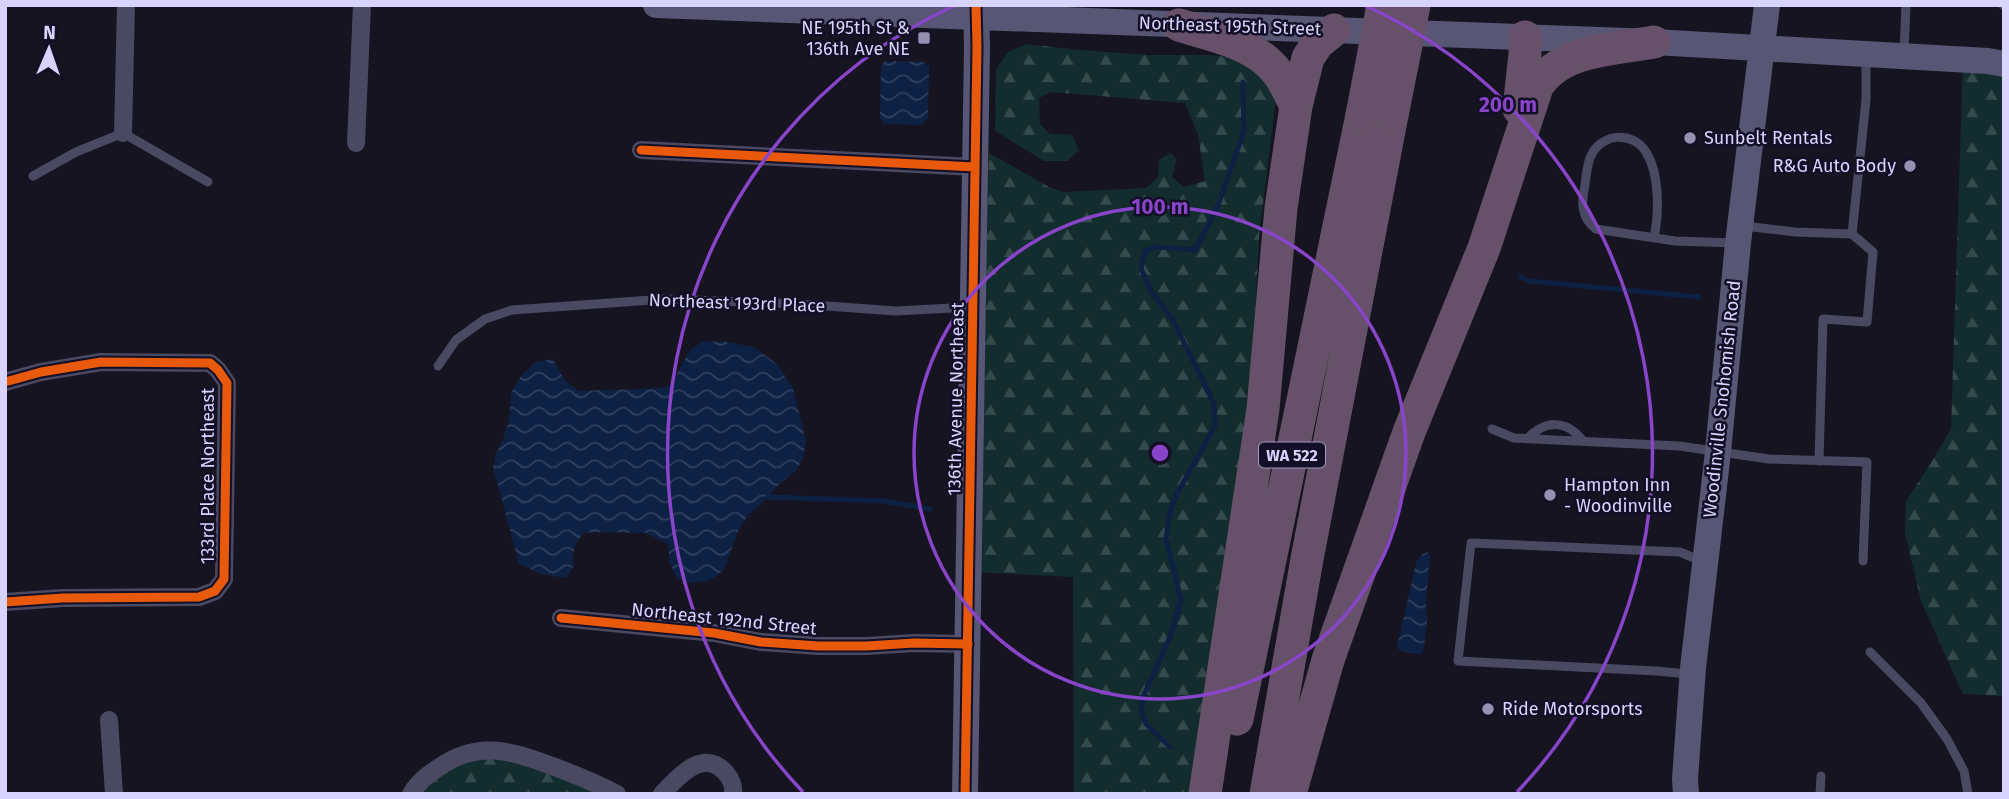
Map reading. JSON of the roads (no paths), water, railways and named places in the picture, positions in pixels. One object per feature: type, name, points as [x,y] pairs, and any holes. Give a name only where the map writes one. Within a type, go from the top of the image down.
[{"type":"highway","name":"WA 522","points":[[1266,794],[1309,545],[1377,115],[1383,5]]},
{"type":"highway","name":"WA 522","points":[[1219,794],[1377,115],[1414,5]]},
{"type":"highway","points":[[1179,25],[1233,42],[1263,57],[1279,74],[1296,106]]},
{"type":"highway","points":[[1205,794],[1263,410],[1281,208],[1296,106],[1308,58],[1317,44],[1334,30]]},
{"type":"highway","points":[[1506,180],[1519,113],[1525,37]]},
{"type":"highway","points":[[1290,794],[1328,660],[1433,372],[1484,248],[1537,87],[1552,68],[1564,61],[1581,55],[1654,42]]},
{"type":"main road","name":"Northeast 195th Street","points":[[656,5],[1029,12],[1179,25],[1654,42],[2004,64]]},
{"type":"main road","name":"Woodinville Snohomish Road","points":[[1686,794],[1693,675],[1739,234],[1767,5]]},
{"type":"main road","name":"136th Avenue Northeast","points":[[965,794],[978,47],[976,11]]},
{"type":"street","points":[[123,133],[126,5]]},
{"type":"street","points":[[356,143],[362,5]]},
{"type":"street","points":[[641,150],[975,167]]},
{"type":"street","name":"133rd Place Northeast","points":[[5,382],[41,372],[101,362],[210,363],[227,383],[224,579],[215,591],[200,597],[5,601]]},
{"type":"street","name":"Northeast 192nd Street","points":[[561,618],[714,633],[761,642],[818,646],[914,643],[968,645]]},
{"type":"street","points":[[109,720],[114,794]]},
{"type":"street","points":[[411,794],[420,780],[450,759],[492,749],[521,754],[590,780],[617,794]]},
{"type":"street","points":[[662,794],[683,771],[705,763],[716,765],[724,771],[734,789],[733,794]]},
{"type":"lane","points":[[1904,56],[1906,5]]},
{"type":"lane","points":[[1852,234],[1866,100],[1866,54]]},
{"type":"lane","points":[[33,176],[76,152],[123,133],[208,182]]},
{"type":"lane","points":[[1654,238],[1658,222],[1653,168],[1647,153],[1633,139],[1614,137],[1595,150],[1590,159],[1582,199],[1584,215],[1596,229],[1654,238],[1675,241],[1739,234],[1852,234],[1873,252],[1867,322],[1824,319],[1819,461]]},
{"type":"lane","name":"Northeast 193rd Place","points":[[438,366],[456,340],[485,319],[512,310],[666,299],[786,303],[896,311],[973,307]]},
{"type":"lane","points":[[1527,439],[1545,425],[1560,425],[1575,430],[1583,441]]},
{"type":"lane","points":[[1492,429],[1514,438],[1679,446],[1769,459],[1867,462],[1863,561]]},
{"type":"lane","points":[[1693,675],[1458,660],[1471,543],[1680,552],[1705,562]]},
{"type":"lane","points":[[1870,652],[1921,704],[1947,739],[1964,771],[1968,794]]},
{"type":"lane","points":[[1820,794],[1821,776]]},
{"type":"water","points":[[885,61],[924,62],[929,66],[928,118],[922,125],[884,124],[880,118],[881,66]]},
{"type":"water","points":[[704,341],[754,347],[777,364],[793,388],[806,441],[803,458],[796,471],[749,514],[739,529],[724,569],[708,581],[689,583],[676,576],[670,564],[668,544],[646,533],[583,533],[573,553],[574,566],[565,578],[541,574],[519,564],[493,467],[509,419],[511,393],[521,376],[535,362],[553,359],[565,381],[579,391],[665,388],[671,384],[690,350]]},
{"type":"water","points":[[1428,552],[1427,624],[1423,652],[1419,654],[1400,651],[1397,647],[1416,563],[1422,554]]},
{"type":"waterway","points":[[1170,747],[1146,724],[1141,709],[1144,695],[1172,632],[1181,599],[1166,539],[1169,518],[1174,499],[1215,426],[1214,404],[1173,320],[1151,291],[1141,268],[1145,251],[1156,247],[1195,250],[1218,205],[1244,131],[1243,82]]},
{"type":"waterway","points":[[1521,277],[1530,281],[1699,297]]},
{"type":"waterway","points":[[768,497],[885,501],[930,509]]},
{"type":"place","name":"NE 195th St & 136th Ave NE","points":[[924,38]]},
{"type":"place","name":"Sunbelt Rentals","points":[[1690,138]]},
{"type":"place","name":"R&G Auto Body","points":[[1910,166]]},
{"type":"place","name":"Hampton Inn - Woodinville","points":[[1550,495]]},
{"type":"place","name":"Ride Motorsports","points":[[1488,709]]}]
